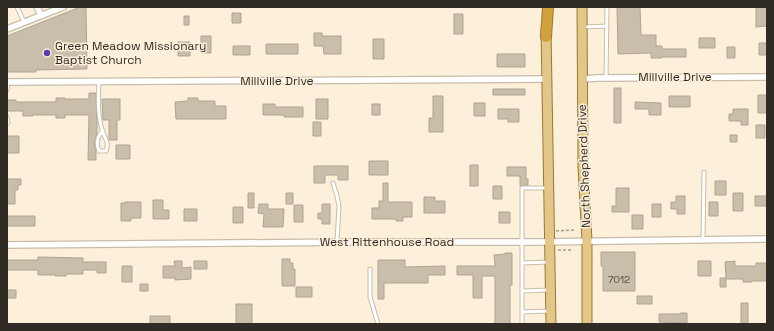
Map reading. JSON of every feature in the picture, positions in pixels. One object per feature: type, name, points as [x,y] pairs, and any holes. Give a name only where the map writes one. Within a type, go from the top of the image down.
[{"type":"highway","points":[[546,37],[547,7]]},
{"type":"main road","name":"North Shepherd Drive","points":[[582,7],[582,78],[587,241],[587,324]]},
{"type":"main road","points":[[546,37],[549,188],[552,246],[550,262],[551,324]]},
{"type":"street","points":[[37,7],[41,16]]},
{"type":"street","points":[[7,29],[63,7]]},
{"type":"street","name":"Millville Drive","points":[[582,78],[767,77]]},
{"type":"street","name":"Millville Drive","points":[[8,82],[546,80]]},
{"type":"street","name":"West Rittenhouse Road","points":[[7,245],[522,242],[552,246],[587,241],[767,239]]},
{"type":"lane","points":[[17,7],[24,22]]},
{"type":"lane","points":[[606,78],[607,7]]},
{"type":"lane","points":[[582,27],[607,26]]},
{"type":"lane","points":[[7,90],[8,82]]},
{"type":"lane","points":[[99,82],[100,114],[103,131],[107,139],[106,151],[99,151],[97,142],[98,136],[103,131]]},
{"type":"lane","points":[[7,117],[8,123]]},
{"type":"lane","points":[[703,240],[704,172]]},
{"type":"lane","points":[[333,183],[339,206],[337,242]]},
{"type":"lane","points":[[522,324],[522,188],[549,188]]},
{"type":"lane","points":[[522,263],[550,262]]},
{"type":"lane","points":[[370,268],[370,297],[378,324]]},
{"type":"lane","points":[[522,291],[551,290]]},
{"type":"lane","points":[[522,312],[551,311]]},
{"type":"path","points":[[554,231],[576,230]]},
{"type":"path","points":[[552,246],[572,250]]},
{"type":"building","name":"Green Meadow Missionary Baptist Church","points":[[80,7],[86,7],[87,69],[7,72],[7,36]]},
{"type":"building","points":[[617,7],[640,7],[641,35],[656,35],[656,46],[662,46],[662,49],[686,49],[686,57],[651,58],[651,53],[618,54]]},
{"type":"building","points":[[756,7],[767,7],[767,26],[756,27]]},
{"type":"building","points":[[232,13],[241,13],[241,23],[232,23]]},
{"type":"building","points":[[454,14],[463,14],[463,34],[454,34]]},
{"type":"building","points":[[184,16],[189,16],[189,25],[184,25]]},
{"type":"building","points":[[314,33],[322,33],[322,36],[341,36],[341,54],[324,54],[323,46],[314,46]]},
{"type":"building","points":[[201,36],[211,36],[211,53],[201,53]]},
{"type":"building","points":[[699,38],[715,38],[715,48],[699,48]]},
{"type":"building","points":[[373,39],[384,39],[384,59],[373,59]]},
{"type":"building","points":[[178,42],[190,42],[190,56],[178,56]]},
{"type":"building","points":[[759,43],[767,43],[767,55],[759,55]]},
{"type":"building","points":[[266,44],[298,44],[298,54],[266,54]]},
{"type":"building","points":[[233,46],[250,46],[250,55],[233,55]]},
{"type":"building","points":[[727,47],[735,47],[735,58],[727,58]]},
{"type":"building","points":[[497,54],[525,54],[525,67],[497,67]]},
{"type":"building","points":[[614,88],[621,88],[621,123],[614,123]]},
{"type":"building","points":[[493,89],[525,89],[525,95],[493,95]]},
{"type":"building","points":[[89,93],[96,93],[97,134],[94,143],[96,160],[88,160],[89,115],[65,115],[65,118],[56,118],[56,115],[23,116],[23,111],[7,111],[7,100],[16,100],[16,102],[56,102],[56,98],[89,99]]},
{"type":"building","points":[[758,95],[767,95],[767,113],[758,113]]},
{"type":"building","points":[[433,96],[443,96],[443,132],[429,132],[429,118],[433,118]]},
{"type":"building","points":[[669,96],[690,96],[690,107],[669,107]]},
{"type":"building","points":[[188,98],[198,98],[198,101],[215,101],[215,106],[226,106],[226,119],[176,119],[175,102],[188,101]]},
{"type":"building","points":[[102,99],[120,99],[120,120],[117,120],[117,140],[109,140],[109,120],[103,120]]},
{"type":"building","points":[[316,99],[328,99],[328,119],[316,119]]},
{"type":"building","points":[[635,102],[661,103],[661,115],[649,115],[649,109],[635,109]]},
{"type":"building","points":[[474,103],[485,103],[485,116],[474,116]]},
{"type":"building","points":[[263,104],[275,104],[275,107],[303,107],[303,117],[263,115]]},
{"type":"building","points":[[372,104],[380,104],[380,115],[372,115]]},
{"type":"building","points":[[498,109],[519,109],[519,122],[508,122],[508,119],[498,119]]},
{"type":"building","points":[[733,109],[748,109],[748,125],[741,125],[741,121],[729,121],[729,114],[733,114]]},
{"type":"building","points":[[313,122],[321,122],[321,136],[313,136]]},
{"type":"building","points":[[756,125],[765,125],[765,138],[756,138]]},
{"type":"building","points":[[730,135],[737,135],[737,142],[730,142]]},
{"type":"building","points":[[7,136],[19,136],[19,153],[7,153]]},
{"type":"building","points":[[116,145],[130,145],[130,159],[116,159]]},
{"type":"building","points":[[369,161],[388,161],[388,175],[369,175]]},
{"type":"building","points":[[470,165],[478,165],[478,186],[470,186]]},
{"type":"building","points":[[314,166],[348,166],[348,180],[338,180],[338,175],[325,175],[325,183],[314,183]]},
{"type":"building","points":[[507,167],[526,167],[526,179],[528,179],[528,185],[520,186],[520,176],[507,176]]},
{"type":"building","points":[[7,179],[21,179],[21,185],[18,185],[18,190],[15,190],[15,204],[7,204]]},
{"type":"building","points":[[715,181],[726,181],[726,195],[715,195]]},
{"type":"building","points":[[383,183],[388,183],[388,202],[412,202],[412,217],[403,217],[403,221],[396,221],[396,219],[372,219],[372,208],[379,208],[379,201],[383,201]]},
{"type":"building","points":[[493,186],[502,186],[502,199],[493,199]]},
{"type":"building","points":[[616,188],[629,188],[629,212],[612,212],[612,206],[616,206]]},
{"type":"building","points":[[248,193],[254,193],[254,208],[248,208]]},
{"type":"building","points":[[286,193],[293,193],[293,204],[286,204]]},
{"type":"building","points":[[733,193],[743,193],[743,211],[733,211]]},
{"type":"building","points":[[676,196],[685,196],[685,214],[677,214],[677,209],[671,209],[671,202],[676,202]]},
{"type":"building","points":[[755,196],[767,196],[767,206],[755,206]]},
{"type":"building","points":[[424,197],[435,197],[435,201],[445,201],[445,213],[424,213]]},
{"type":"building","points":[[153,200],[163,200],[163,210],[169,210],[169,219],[153,219]]},
{"type":"building","points":[[141,202],[141,218],[131,218],[131,221],[121,221],[121,203]]},
{"type":"building","points":[[709,202],[718,202],[718,216],[709,216]]},
{"type":"building","points":[[259,204],[268,204],[268,209],[284,209],[283,227],[263,227],[264,214],[258,213]]},
{"type":"building","points":[[322,204],[330,204],[330,224],[322,224],[322,219],[318,219],[318,213],[322,213]]},
{"type":"building","points":[[652,204],[661,204],[661,217],[652,217]]},
{"type":"building","points":[[294,205],[303,205],[303,222],[294,222]]},
{"type":"building","points":[[233,207],[243,207],[243,223],[233,223]]},
{"type":"building","points":[[184,209],[197,209],[197,221],[184,221]]},
{"type":"building","points":[[499,212],[510,212],[510,223],[499,223]]},
{"type":"building","points":[[632,215],[643,215],[643,229],[632,229]]},
{"type":"building","points":[[7,216],[35,216],[35,226],[7,226]]},
{"type":"building","points":[[601,252],[635,252],[635,291],[603,291],[603,266],[601,266]]},
{"type":"building","points":[[512,253],[510,324],[495,324],[495,276],[482,276],[482,298],[473,298],[473,275],[457,275],[457,266],[495,266],[494,255]]},
{"type":"building","points":[[38,257],[83,258],[83,262],[106,262],[106,273],[97,273],[97,270],[83,270],[83,274],[66,274],[66,276],[55,276],[38,275],[38,270],[7,270],[7,260],[38,260]]},
{"type":"building","points":[[282,259],[290,259],[290,263],[293,263],[293,269],[295,269],[295,286],[282,286]]},
{"type":"building","points":[[378,260],[405,260],[405,267],[445,266],[445,275],[428,275],[428,283],[384,283],[384,299],[378,299]]},
{"type":"building","points":[[174,261],[182,261],[182,268],[191,267],[191,279],[175,280],[175,278],[163,278],[163,266],[175,266]]},
{"type":"building","points":[[194,261],[207,261],[207,269],[194,269]]},
{"type":"building","points":[[698,261],[711,261],[711,276],[698,276]]},
{"type":"building","points":[[735,261],[735,266],[756,266],[756,263],[767,263],[767,281],[743,282],[743,279],[726,279],[726,287],[720,287],[720,278],[726,278],[725,262]]},
{"type":"building","points":[[122,266],[132,266],[132,282],[122,282]]},
{"type":"building","points":[[140,284],[148,284],[148,291],[140,291]]},
{"type":"building","points":[[296,287],[312,287],[312,297],[296,297]]},
{"type":"building","points":[[7,290],[16,290],[16,298],[7,298]]},
{"type":"building","points":[[637,296],[652,296],[652,304],[637,304]]},
{"type":"building","points":[[741,303],[748,303],[748,324],[741,324]]},
{"type":"building","points":[[236,304],[252,304],[252,324],[236,324]]},
{"type":"building","points":[[687,313],[687,323],[659,322],[659,314]]},
{"type":"building","points":[[150,316],[170,316],[170,324],[150,324]]},
{"type":"place","name":"Green Meadow Missionary Baptist Church","points":[[47,53]]}]
